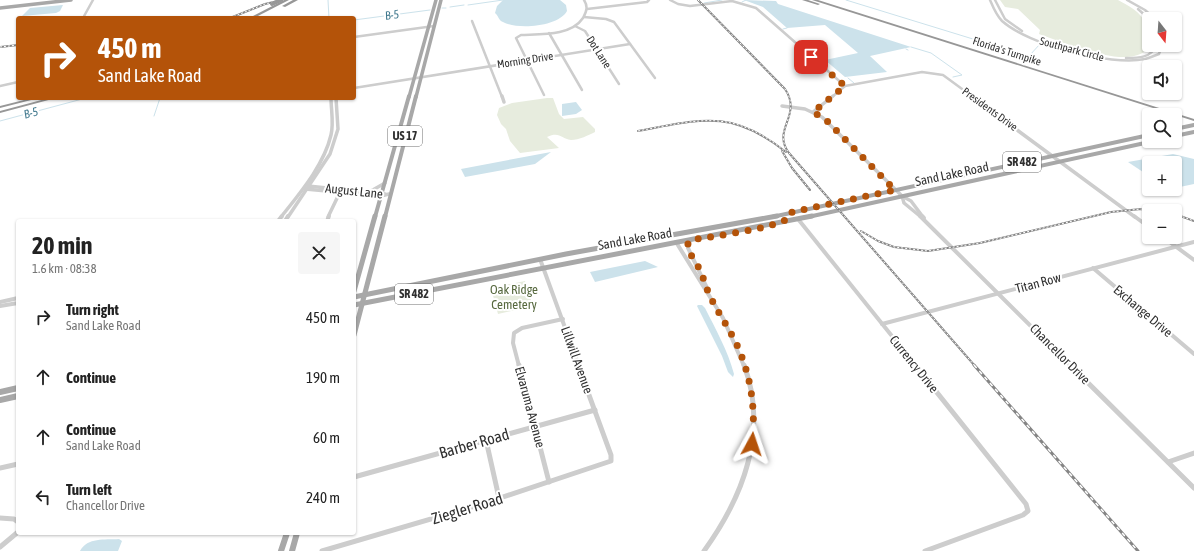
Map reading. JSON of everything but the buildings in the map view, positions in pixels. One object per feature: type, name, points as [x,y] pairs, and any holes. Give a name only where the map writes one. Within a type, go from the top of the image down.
[{"type":"highway","points":[[249,16],[272,4],[287,0]]},
{"type":"highway","name":"Florida's Turnpike","points":[[804,0],[1144,108]]},
{"type":"highway","name":"Florida's Turnpike","points":[[814,0],[1194,120]]},
{"type":"highway","points":[[255,16],[282,1]]},
{"type":"highway","points":[[264,16],[294,1]]},
{"type":"highway","points":[[0,107],[29,100]]},
{"type":"highway","points":[[0,112],[46,100]]},
{"type":"highway","points":[[1182,120],[1194,124]]},
{"type":"main road","points":[[0,8],[71,0]]},
{"type":"main road","name":"US 17","points":[[356,284],[430,27],[436,0]]},
{"type":"main road","name":"US 17","points":[[389,194],[441,0]]},
{"type":"main road","points":[[1182,127],[1194,124]]},
{"type":"main road","points":[[1182,135],[1194,132]]},
{"type":"main road","name":"Sand Lake Road","points":[[356,297],[540,259],[792,212],[1142,137]]},
{"type":"main road","name":"Sand Lake Road","points":[[356,305],[544,267],[775,224],[1142,144]]},
{"type":"main road","points":[[356,327],[389,194]]},
{"type":"main road","points":[[798,219],[799,214],[816,207]]},
{"type":"main road","points":[[775,224],[792,216],[792,212]]},
{"type":"main road","points":[[676,242],[685,234],[701,230]]},
{"type":"main road","points":[[657,246],[672,239],[675,234]]},
{"type":"main road","points":[[451,286],[461,280],[501,267]]},
{"type":"main road","points":[[0,392],[16,388]]},
{"type":"main road","points":[[0,400],[16,396]]},
{"type":"main road","points":[[282,551],[286,535]]},
{"type":"main road","points":[[292,551],[296,535]]},
{"type":"street","points":[[84,16],[93,0]]},
{"type":"street","points":[[544,95],[516,38],[521,35],[549,33],[574,26],[584,17],[587,8],[584,0]]},
{"type":"street","points":[[670,0],[684,6],[732,2],[756,8],[845,86]]},
{"type":"street","name":"Southpark Circle","points":[[990,0],[1000,19],[1014,30],[1036,40],[1085,55],[1116,60],[1144,60],[1159,54],[1160,52]]},
{"type":"street","name":"Southpark Circle","points":[[996,0],[1005,19],[1018,29],[1039,38],[1086,53],[1114,58],[1139,58],[1153,52]]},
{"type":"street","points":[[1122,0],[1142,12]]},
{"type":"street","points":[[1127,0],[1147,12]]},
{"type":"street","points":[[587,8],[649,1]]},
{"type":"street","points":[[680,9],[684,6]]},
{"type":"street","points":[[584,17],[611,20],[655,78]]},
{"type":"street","points":[[472,21],[504,102]]},
{"type":"street","points":[[356,37],[434,26]]},
{"type":"street","name":"Dot Lane","points":[[574,26],[585,31],[619,84]]},
{"type":"street","points":[[549,33],[582,90]]},
{"type":"street","name":"Morning Drive","points":[[356,89],[490,65],[630,44]]},
{"type":"street","name":"Presidents Drive","points":[[813,112],[845,86],[922,72],[943,75],[1142,222]]},
{"type":"street","points":[[0,86],[16,82]]},
{"type":"street","points":[[279,219],[323,156],[329,141],[332,126],[331,100]]},
{"type":"street","points":[[286,219],[327,160],[335,144],[338,126],[336,100]]},
{"type":"street","name":"Chancellor Drive","points":[[782,106],[813,112],[826,120],[902,196],[904,203],[925,220],[1194,488]]},
{"type":"street","points":[[368,191],[377,189],[384,183]]},
{"type":"street","name":"August Lane","points":[[302,187],[340,193],[389,194]]},
{"type":"street","name":"August Lane","points":[[308,188],[368,191],[381,194]]},
{"type":"street","points":[[328,219],[333,204],[343,189]]},
{"type":"street","name":"Currency Drive","points":[[798,219],[1026,504],[1028,511],[1023,515],[925,551]]},
{"type":"street","points":[[691,240],[688,243],[688,248],[701,272],[710,296]]},
{"type":"street","points":[[676,242],[694,274],[710,296],[737,344],[751,389],[754,420],[750,459],[742,489],[732,510],[717,535],[704,551]]},
{"type":"street","name":"Titan Row","points":[[882,324],[1194,242]]},
{"type":"street","points":[[1172,244],[1194,260]]},
{"type":"street","name":"Lillwill Avenue","points":[[540,259],[611,455],[611,461]]},
{"type":"street","name":"Exchange Drive","points":[[1093,268],[1194,354]]},
{"type":"street","points":[[0,302],[14,301]]},
{"type":"street","points":[[0,306],[14,301]]},
{"type":"street","name":"Elvaruma Avenue","points":[[549,482],[513,343],[514,333],[522,328],[563,319]]},
{"type":"street","name":"Barber Road","points":[[356,476],[595,410]]},
{"type":"street","points":[[486,440],[499,498]]},
{"type":"street","points":[[1168,462],[1194,453]]},
{"type":"street","name":"Ziegler Road","points":[[322,551],[499,498],[611,461]]},
{"type":"street","points":[[0,468],[16,464]]},
{"type":"street","points":[[0,518],[16,520]]},
{"type":"street","points":[[0,547],[16,534]]},
{"type":"green space","points":[[1000,0],[1118,0],[1134,9],[1142,18],[1142,52],[1143,52],[1136,56],[1124,57],[1100,54],[1073,46],[1039,34],[1040,30],[1018,9],[1005,7]]},
{"type":"green space","points":[[553,98],[559,114],[564,119],[583,117],[595,129],[595,132],[574,140],[558,135],[551,135],[547,137],[559,148],[520,153],[510,141],[506,129],[501,124],[497,115],[499,108],[512,103]]},
{"type":"green space","name":"Oak Ridge Cemetery","points":[[525,281],[533,306],[498,314],[491,288]]},
{"type":"water","points":[[503,0],[560,0],[566,5],[567,11],[555,21],[546,24],[537,26],[518,26],[501,21],[495,13],[497,6]]},
{"type":"water","points":[[744,0],[776,1],[778,4],[911,47],[870,56],[887,72],[845,77],[825,60],[858,53],[825,25],[787,28],[763,7]]},
{"type":"water","points":[[63,5],[60,11],[56,13],[22,16],[30,8]]},
{"type":"water","points":[[576,102],[582,110],[576,114],[562,116],[562,104]]},
{"type":"water","points":[[551,152],[535,164],[465,177],[461,169]]},
{"type":"water","points":[[1173,154],[1181,156],[1162,156]]},
{"type":"water","points":[[1182,156],[1194,159],[1194,184],[1182,187]]},
{"type":"water","points":[[1142,160],[1142,171],[1128,162]]},
{"type":"water","points":[[645,261],[658,267],[595,282],[590,272]]},
{"type":"water","points":[[702,305],[705,308],[717,332],[731,365],[734,374],[733,377],[728,372],[722,356],[697,306]]},
{"type":"water","points":[[119,539],[122,541],[118,551],[80,551],[87,543],[92,541]]},
{"type":"waterway","name":"B-5","points":[[328,0],[329,16]]},
{"type":"waterway","name":"B-5","points":[[468,5],[503,0]]},
{"type":"waterway","points":[[704,3],[722,0]]},
{"type":"waterway","points":[[742,2],[746,0]]},
{"type":"waterway","points":[[846,0],[1025,55],[1030,55],[1040,44]]},
{"type":"waterway","name":"B-5","points":[[450,7],[464,5]]},
{"type":"waterway","name":"B-5","points":[[356,20],[430,10]]},
{"type":"waterway","points":[[783,29],[787,28]]},
{"type":"waterway","points":[[911,47],[931,53],[962,75],[953,77]]},
{"type":"waterway","points":[[848,78],[854,83]]},
{"type":"waterway","name":"B-5","points":[[0,121],[79,100]]},
{"type":"waterway","points":[[154,116],[159,100]]},
{"type":"railway","points":[[235,16],[265,4],[282,0]]},
{"type":"railway","points":[[698,0],[785,89],[790,99],[791,107],[783,137],[784,144],[789,153],[975,366]]},
{"type":"railway","points":[[0,47],[16,45]]},
{"type":"railway","points":[[638,131],[699,121],[732,123],[767,138],[786,152]]},
{"type":"railway","points":[[782,151],[792,168],[810,190]]},
{"type":"railway","points":[[861,231],[878,241],[894,247],[928,251],[980,243],[1111,212],[1142,209]]},
{"type":"railway","points":[[1182,217],[1194,221]]},
{"type":"railway","points":[[974,365],[1138,551]]},
{"type":"route","points":[[752,444],[754,413],[751,389],[743,360],[737,344],[710,296],[701,272],[688,248],[688,243],[691,240],[775,224],[792,216],[792,212],[895,190],[826,120],[813,112],[845,86],[811,57]]}]
